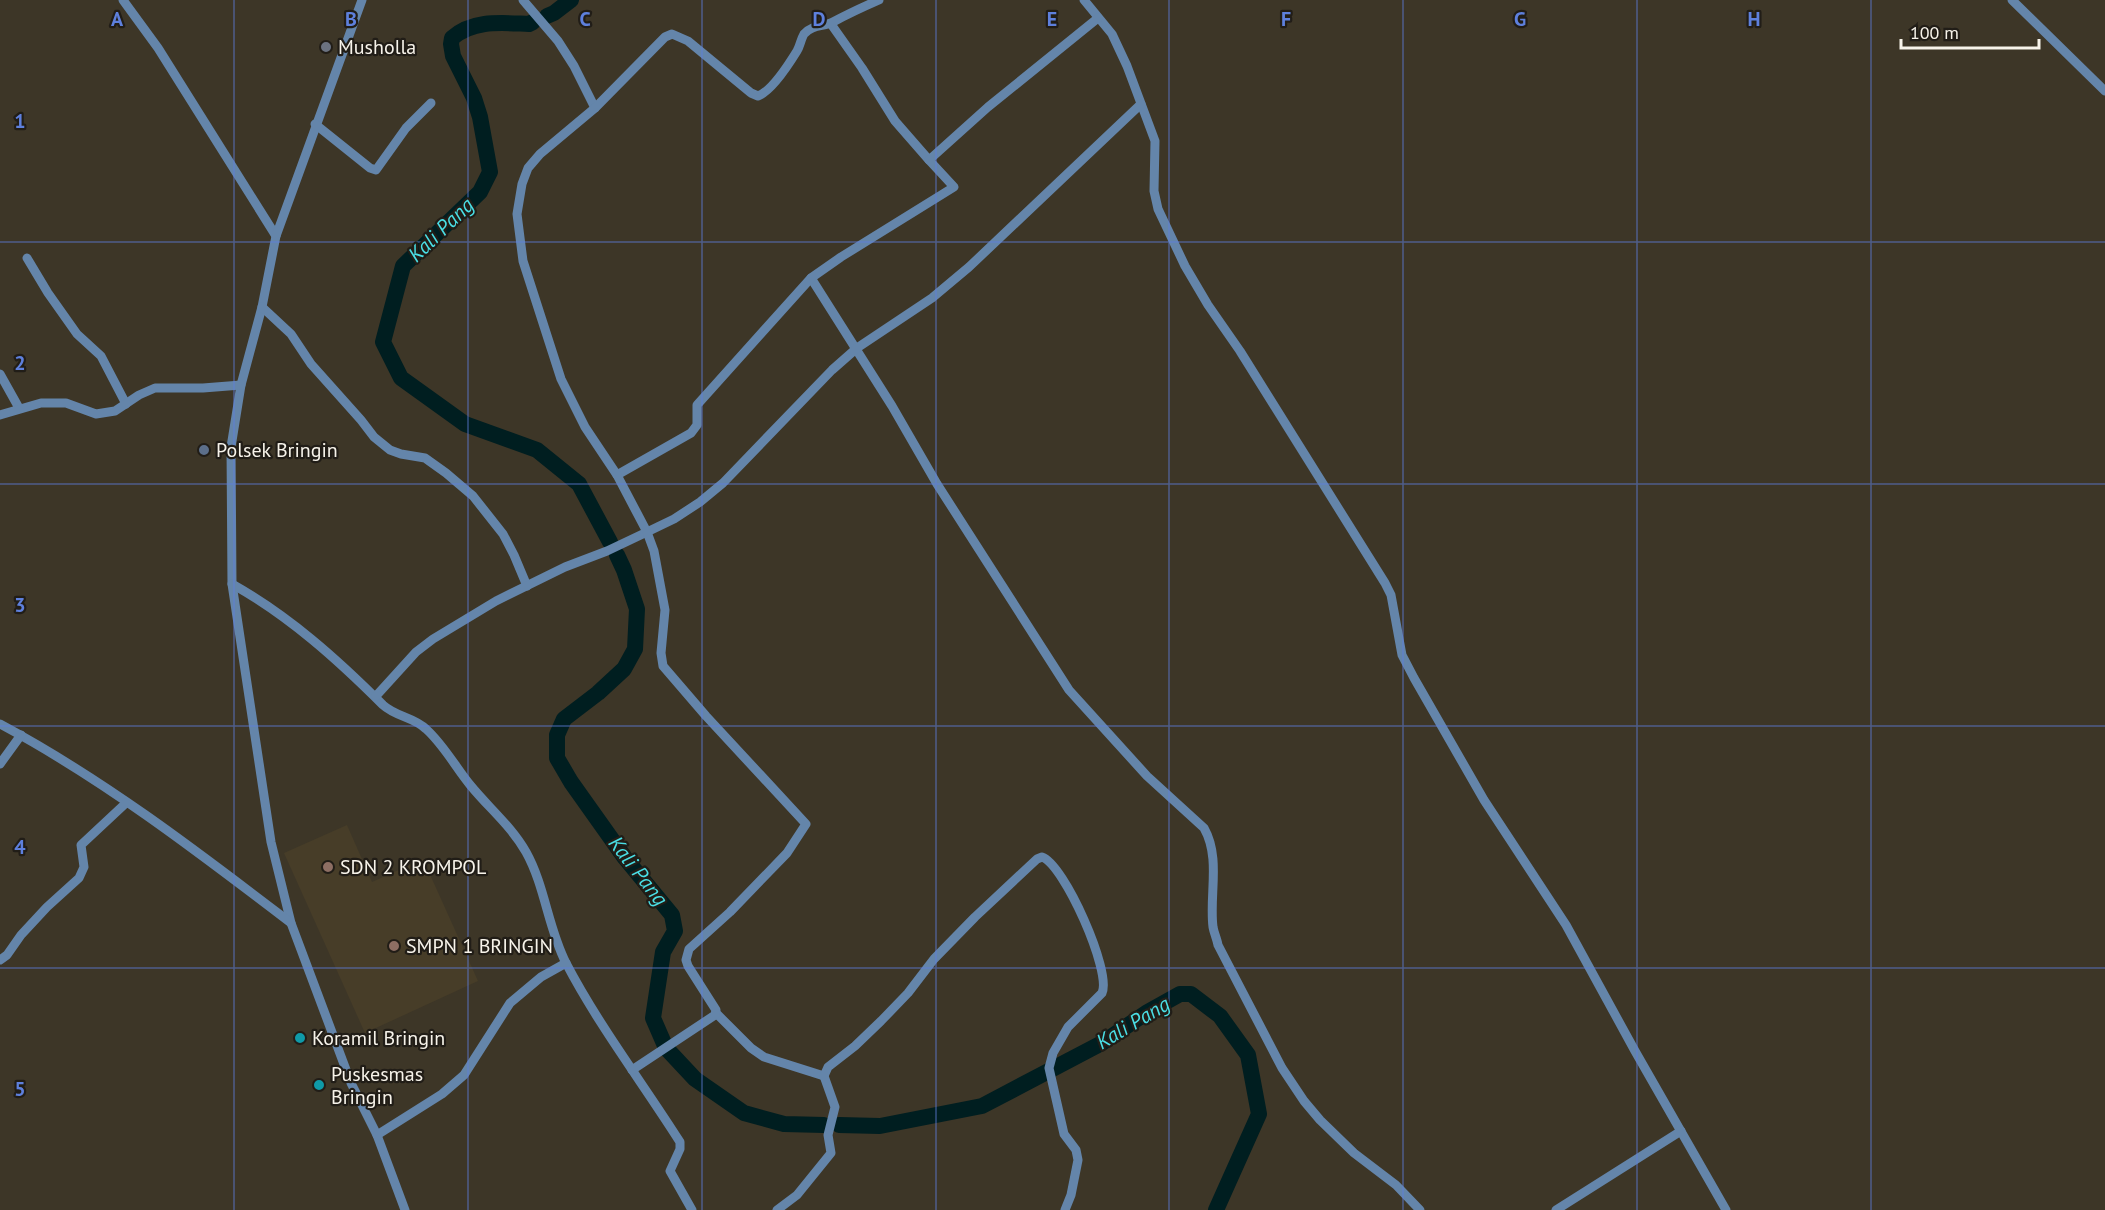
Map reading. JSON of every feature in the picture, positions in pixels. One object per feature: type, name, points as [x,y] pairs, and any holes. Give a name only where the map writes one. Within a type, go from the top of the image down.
[{"type":"street","points":[[123,0],[158,48],[276,236]]},
{"type":"street","points":[[362,0],[276,236],[262,307],[241,385],[231,447],[231,584],[271,842],[291,922],[351,1083],[377,1135],[405,1210]]},
{"type":"street","points":[[523,0],[558,41],[574,66],[595,108]]},
{"type":"street","points":[[824,1076],[764,1057],[751,1048],[716,1013],[706,992],[688,966],[686,960],[689,949],[730,912],[787,853],[806,824],[663,666],[661,653],[664,610],[659,576],[647,532],[617,475],[585,427],[561,379],[523,261],[518,214],[522,184],[528,168],[540,154],[595,108],[665,37],[672,34],[688,41],[758,96],[771,87],[798,50],[804,35],[819,25],[831,24],[843,15],[879,0]]},
{"type":"street","points":[[1084,0],[1112,34],[1127,66],[1155,141],[1154,191],[1158,209],[1185,266],[1385,583],[1391,595],[1402,655],[1413,678],[1484,800],[1566,925],[1726,1210]]},
{"type":"street","points":[[2012,0],[2105,91]]},
{"type":"street","points":[[929,160],[988,107],[1098,18]]},
{"type":"street","points":[[617,475],[691,432],[697,425],[697,405],[811,278],[954,187],[895,121],[831,24]]},
{"type":"street","points":[[315,124],[370,168],[376,170],[406,128],[431,102]]},
{"type":"street","points":[[376,696],[416,652],[433,639],[527,586],[674,519],[700,502],[723,483],[832,370],[857,348],[932,298],[969,267],[1141,104]]},
{"type":"street","points":[[27,258],[77,334],[101,356],[126,404]]},
{"type":"street","points":[[811,278],[857,348],[937,484],[1069,690],[1147,776],[1198,821],[1209,837],[1212,850],[1213,926],[1218,945],[1282,1068],[1320,1120],[1354,1153],[1396,1185],[1420,1210]]},
{"type":"street","points":[[262,307],[291,334],[311,364],[374,437],[390,450],[425,458],[473,496],[503,534],[527,586]]},
{"type":"street","points":[[0,374],[19,408]]},
{"type":"street","points":[[0,414],[41,403],[66,403],[96,414],[116,411],[154,388],[241,385]]},
{"type":"street","points":[[231,584],[300,629],[328,651],[392,711],[425,728],[470,785],[511,831],[526,853],[567,963],[609,1037],[680,1142],[680,1149],[670,1172],[692,1210]]},
{"type":"street","points":[[0,724],[21,735],[126,803],[291,922]]},
{"type":"street","points":[[0,764],[21,735]]},
{"type":"street","points":[[0,960],[7,955],[47,907],[79,878],[84,867],[81,845],[126,803]]},
{"type":"street","points":[[777,1210],[797,1195],[831,1153],[828,1135],[835,1107],[824,1076],[828,1067],[855,1046],[908,993],[934,959],[975,916],[1037,859],[1045,858],[1053,864],[1074,896],[1101,963],[1105,986],[1102,993],[1068,1026],[1053,1053],[1049,1068],[1065,1134],[1076,1150],[1078,1160],[1071,1195],[1065,1210]]},
{"type":"street","points":[[377,1135],[442,1094],[465,1075],[510,1004],[541,977],[567,963]]},
{"type":"street","points":[[632,1070],[702,1025],[716,1013]]},
{"type":"street","points":[[1556,1210],[1681,1131]]},
{"type":"shaded area","name":"SMPN 1 BRINGIN","points":[[347,825],[372,882],[423,859],[478,981],[365,1033],[284,853]]},
{"type":"waterway","name":"Kali Pang","points":[[547,16],[571,0]]},
{"type":"waterway","name":"Kali Pang","points":[[533,22],[479,25],[452,38],[453,56],[474,98],[480,117],[490,172],[480,192],[403,266],[383,342],[401,378],[465,424],[537,450],[579,484],[610,542]]},
{"type":"waterway","name":"Kali Pang","points":[[617,555],[637,609],[635,649],[624,669],[564,719],[557,735],[557,758],[571,782],[625,858],[672,915],[675,931],[663,952],[653,1018],[666,1048],[695,1079],[744,1113],[784,1124],[824,1125]]},
{"type":"waterway","name":"Kali Pang","points":[[839,1125],[880,1126],[982,1106],[1102,1043],[1146,1013],[1180,994],[1191,994],[1220,1016],[1248,1055],[1259,1114],[1216,1210]]},
{"type":"place","name":"Musholla","points":[[326,47]]},
{"type":"place","name":"Polsek Bringin","points":[[204,450]]},
{"type":"place","name":"SDN 2 KROMPOL","points":[[328,867]]},
{"type":"place","name":"SMPN 1 BRINGIN","points":[[394,946]]},
{"type":"place","name":"Koramil Bringin","points":[[300,1038]]},
{"type":"place","name":"Puskesmas Bringin","points":[[319,1085]]}]
